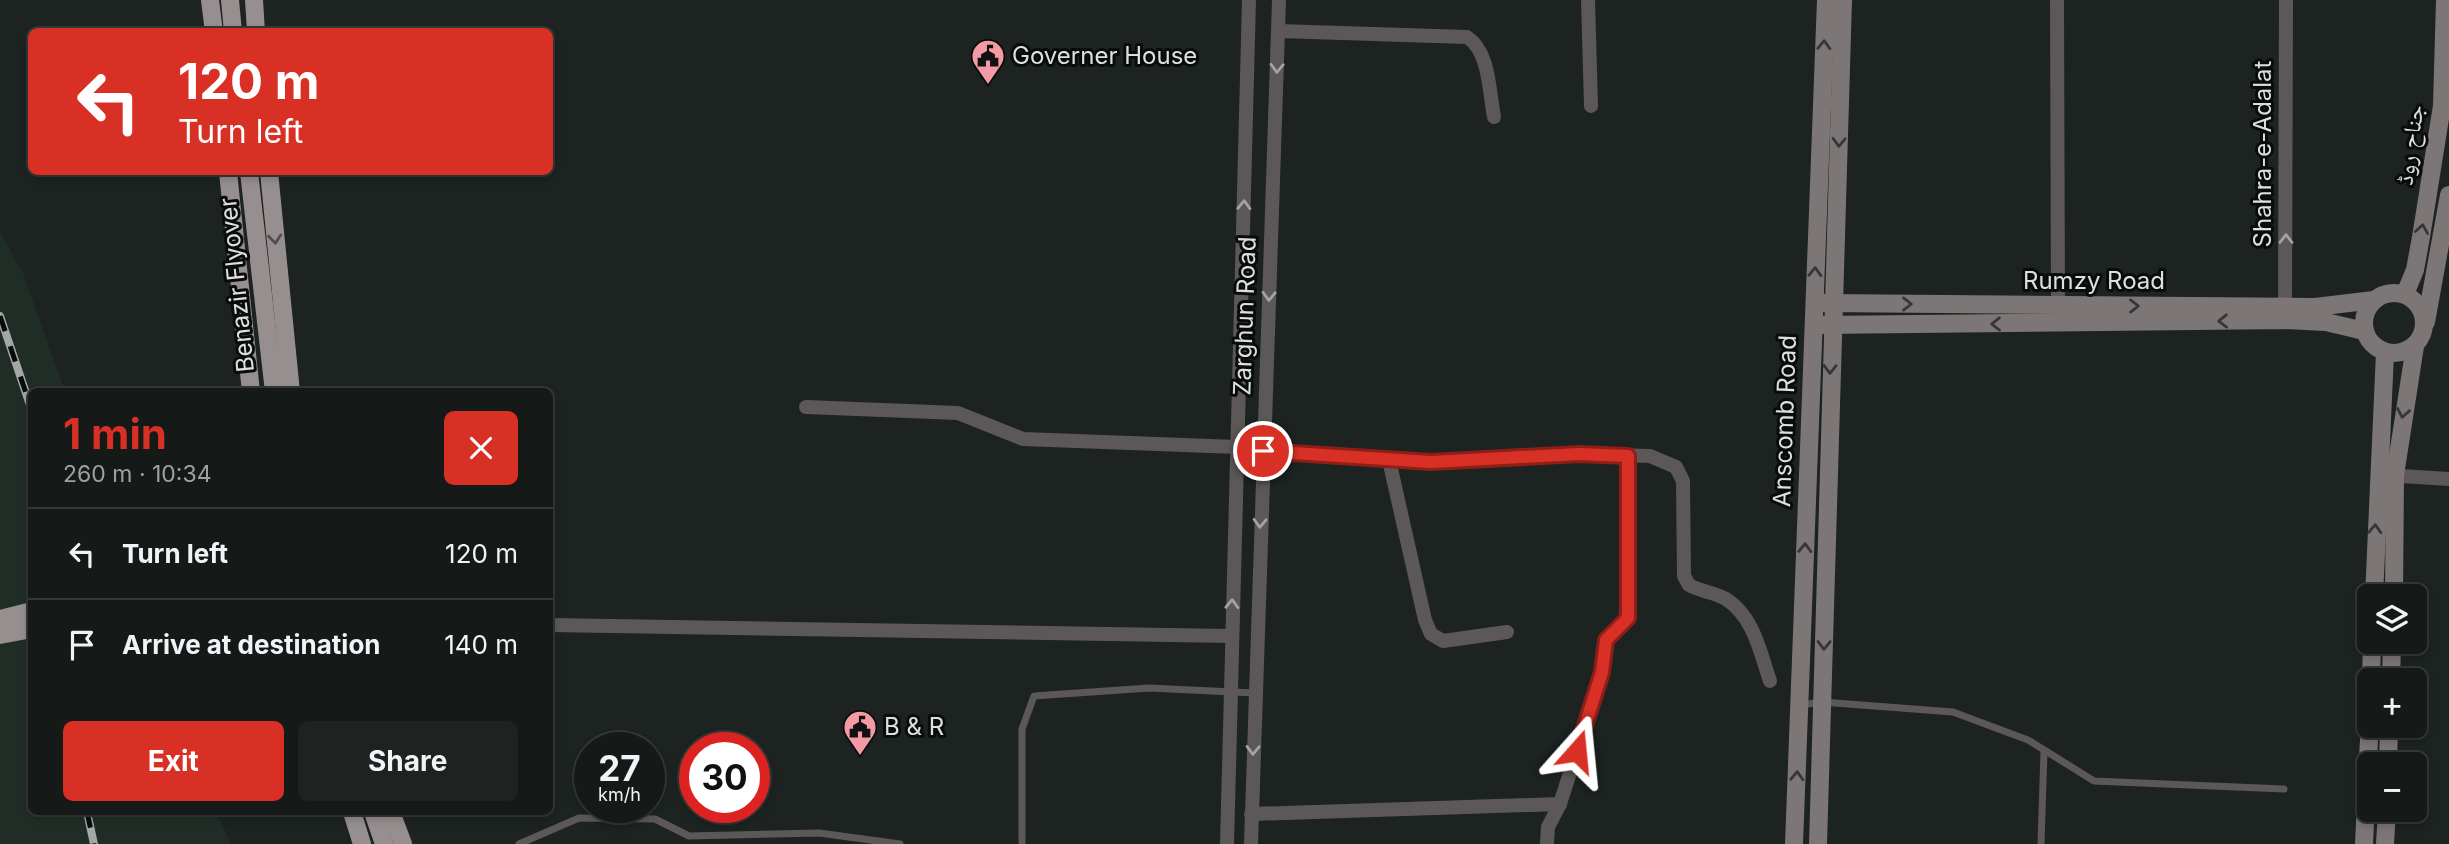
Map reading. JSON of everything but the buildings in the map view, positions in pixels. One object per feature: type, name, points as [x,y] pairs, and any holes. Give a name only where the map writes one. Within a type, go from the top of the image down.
[{"type":"main road","points":[[210,0],[214,28]]},
{"type":"main road","points":[[230,0],[233,28]]},
{"type":"main road","points":[[254,0],[257,28]]},
{"type":"main road","points":[[228,175],[251,388]]},
{"type":"main road","name":"Benazir Flyover","points":[[249,175],[274,388]]},
{"type":"main road","points":[[269,175],[291,388]]},
{"type":"main road","points":[[0,619],[28,612]]},
{"type":"main road","points":[[0,635],[28,630]]},
{"type":"main road","points":[[353,815],[362,844]]},
{"type":"main road","points":[[374,815],[384,844]]},
{"type":"main road","points":[[392,815],[403,844]]},
{"type":"street","name":"Zarghun Road","points":[[1227,844],[1249,0]]},
{"type":"street","name":"Zarghun Road","points":[[1251,844],[1279,0]]},
{"type":"street","points":[[1588,0],[1591,106]]},
{"type":"street","name":"Anscomb Road","points":[[1794,844],[1826,0]]},
{"type":"street","name":"Anscomb Road","points":[[1818,844],[1831,325],[1843,0]]},
{"type":"street","points":[[2057,0],[2059,306]]},
{"type":"street","name":"Shahra-e-Adalat","points":[[2286,0],[2286,307]]},
{"type":"street","name":"جناح روڈ","points":[[2405,294],[2415,270],[2442,106],[2445,0]]},
{"type":"street","points":[[1279,31],[1467,37],[1476,43],[1482,53],[1494,117]]},
{"type":"street","name":"جناح روڈ","points":[[2425,326],[2449,195]]},
{"type":"street","points":[[2375,584],[2386,475],[2415,346],[2425,326],[2418,303],[2405,294],[2389,293],[2374,300],[2365,314],[2364,331],[2372,344],[2385,353],[2395,354],[2415,346]]},
{"type":"street","name":"Rumzy Road","points":[[1814,303],[2315,307],[2374,300]]},
{"type":"street","name":"Rumzy Road","points":[[1812,325],[2285,320],[2326,323],[2364,331]]},
{"type":"street","points":[[2385,353],[2386,475],[2393,584]]},
{"type":"street","points":[[806,407],[958,413],[1023,439],[1237,447]]},
{"type":"street","points":[[1263,451],[1431,462],[1579,454],[1650,456],[1676,467],[1683,481],[1684,576],[1689,585],[1724,597],[1741,611],[1756,639],[1770,681]]},
{"type":"street","points":[[1548,844],[1548,827],[1560,804],[1602,672],[1606,640],[1628,618],[1628,456]]},
{"type":"street","points":[[1390,460],[1425,620],[1432,634],[1443,641],[1507,632]]},
{"type":"street","points":[[2386,475],[2449,479]]},
{"type":"street","points":[[553,625],[1231,636]]},
{"type":"street","points":[[2364,844],[2369,738]]},
{"type":"street","points":[[1251,814],[1560,804]]},
{"type":"street","points":[[2385,844],[2386,822]]},
{"type":"lane","points":[[1022,844],[1022,729],[1034,696],[1149,688],[1254,693]]},
{"type":"lane","points":[[1800,705],[1822,702],[1953,712],[2028,740],[2094,781],[2284,789]]},
{"type":"lane","points":[[2041,844],[2045,751]]},
{"type":"lane","points":[[519,844],[579,818],[655,819],[689,840],[819,833],[900,844]]},
{"type":"shaded area","points":[[0,232],[23,273],[64,388],[28,388],[28,815],[217,815],[231,844],[0,844]]},
{"type":"railway","points":[[0,316],[28,399]]},
{"type":"railway","points":[[88,815],[94,844]]},
{"type":"place","name":"Governer House","points":[[988,86]]},
{"type":"place","name":"B & R","points":[[860,757]]},
{"type":"route","points":[[1263,451],[1431,462],[1579,454],[1628,456],[1628,618],[1606,640],[1602,672],[1577,751]]}]
